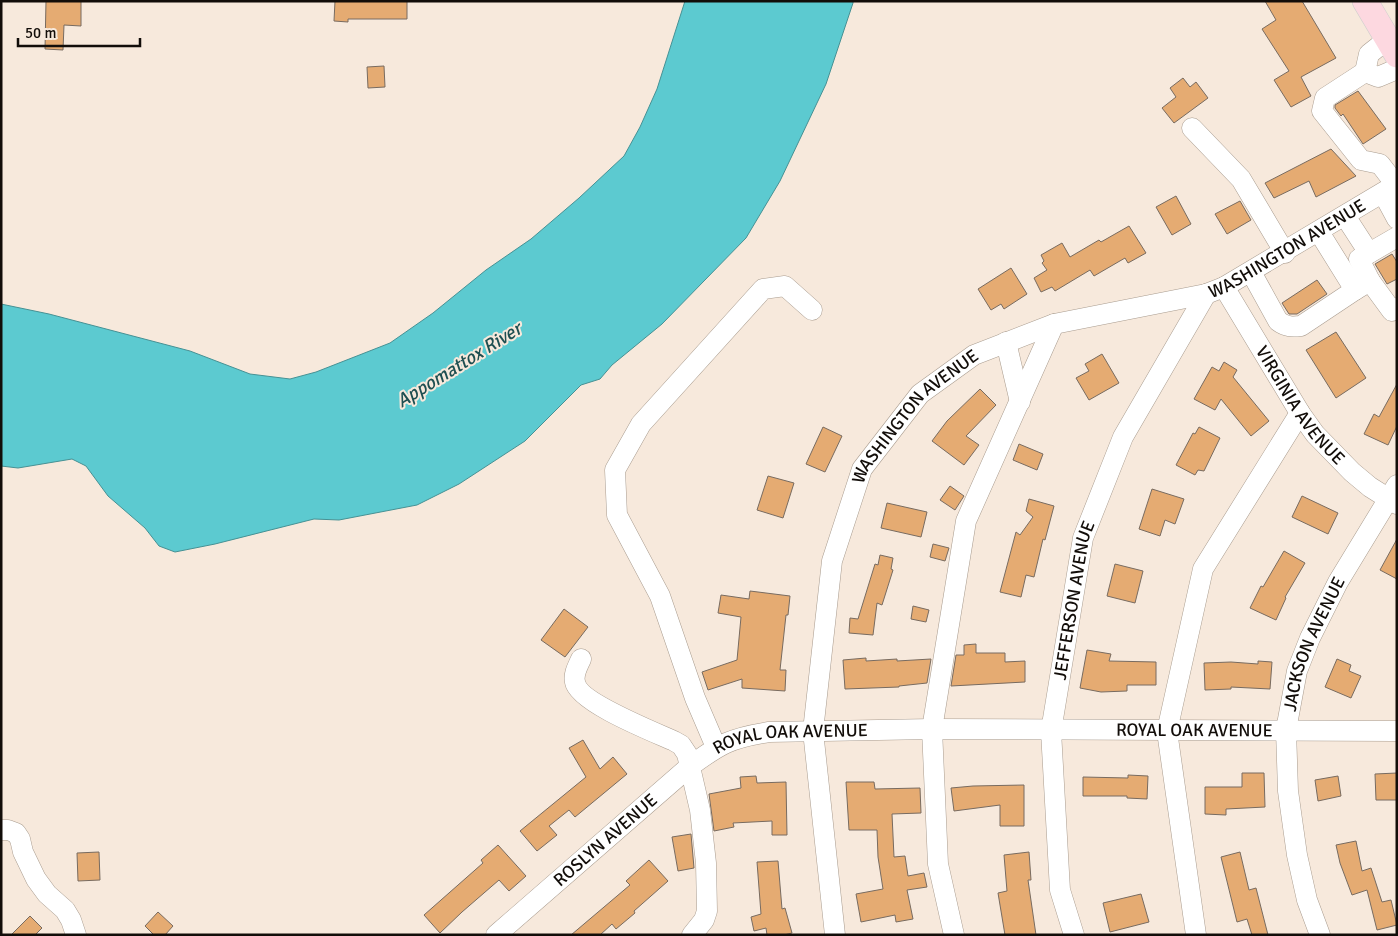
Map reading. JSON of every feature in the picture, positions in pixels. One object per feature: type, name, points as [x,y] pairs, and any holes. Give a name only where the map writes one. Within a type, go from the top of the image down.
[{"type":"main road","points":[[1365,1],[1392,47]]},
{"type":"street","points":[[1392,47],[1369,54],[1365,72],[1325,98],[1322,111],[1361,160],[1380,164],[1392,187],[1397,218]]},
{"type":"street","points":[[1365,72],[1378,77],[1397,69]]},
{"type":"street","points":[[1192,128],[1241,179],[1285,253]]},
{"type":"street","name":"WASHINGTON AVENUE","points":[[835,935],[813,731],[832,561],[862,469],[920,394],[974,355],[1054,324],[1215,291],[1285,253],[1392,187]]},
{"type":"street","points":[[1346,216],[1369,253]]},
{"type":"street","points":[[1319,232],[1363,285],[1392,311],[1397,308]]},
{"type":"street","points":[[1363,285],[1359,260],[1397,237]]},
{"type":"street","points":[[1250,272],[1278,321],[1283,325],[1292,327],[1301,326],[1363,285]]},
{"type":"street","name":"ROYAL OAK AVENUE","points":[[812,310],[785,286],[763,289],[642,424],[615,470],[617,515],[660,596],[695,698],[716,747],[730,740],[759,734],[813,731],[1397,731]]},
{"type":"street","name":"VIRGINIA AVENUE","points":[[1215,291],[1315,434],[1352,472],[1394,496]]},
{"type":"street","name":"JEFFERSON AVENUE","points":[[1074,935],[1060,890],[1051,731],[1083,538],[1123,437],[1215,291]]},
{"type":"street","points":[[954,935],[938,864],[932,730],[966,521],[1054,324]]},
{"type":"street","points":[[1006,342],[1020,402]]},
{"type":"street","points":[[1196,935],[1167,731],[1203,569],[1300,413]]},
{"type":"street","name":"JACKSON AVENUE","points":[[1320,935],[1306,900],[1296,855],[1288,791],[1286,730],[1297,671],[1310,638],[1338,582],[1394,496]]},
{"type":"street","points":[[581,659],[574,681],[577,688],[589,699],[681,745],[687,754],[700,810],[706,882],[706,911],[704,920],[698,930],[692,935]]},
{"type":"street","name":"ROSLYN AVENUE","points":[[496,935],[689,767],[716,747]]},
{"type":"street","points":[[1,830],[16,833],[36,879],[47,894],[66,910],[76,935]]},
{"type":"water","name":"Appomattox River","points":[[685,1],[853,1],[853,3],[826,84],[780,181],[746,238],[662,324],[612,365],[600,379],[581,385],[525,441],[459,484],[417,505],[339,520],[314,519],[175,552],[159,546],[145,528],[108,496],[86,466],[72,459],[18,468],[1,466],[1,304],[49,314],[190,351],[250,374],[290,379],[316,372],[390,343],[433,313],[486,270],[531,239],[624,156],[640,127],[657,89]]},
{"type":"building","points":[[46,1],[81,1],[81,26],[64,25],[63,50],[45,49]]},
{"type":"building","points":[[335,1],[407,1],[407,19],[348,19],[348,22],[334,21]]},
{"type":"building","points":[[1265,1],[1302,1],[1336,58],[1301,77],[1311,96],[1291,107],[1274,80],[1289,71],[1262,29],[1276,20]]},
{"type":"building","points":[[384,66],[385,87],[368,88],[367,67]]},
{"type":"building","points":[[1183,78],[1190,87],[1196,82],[1208,98],[1174,123],[1162,108],[1176,97],[1170,88]]},
{"type":"building","points":[[1358,91],[1386,129],[1363,144],[1343,114],[1341,116],[1335,108],[1335,105]]},
{"type":"building","points":[[1331,149],[1356,176],[1316,197],[1309,181],[1274,198],[1265,183]]},
{"type":"building","points":[[1176,196],[1191,224],[1172,235],[1156,207]]},
{"type":"building","points":[[1240,201],[1251,220],[1227,234],[1215,214]]},
{"type":"building","points":[[1129,226],[1146,253],[1128,263],[1125,258],[1094,276],[1090,270],[1055,291],[1052,287],[1041,292],[1034,278],[1047,270],[1042,263],[1044,261],[1041,255],[1062,243],[1070,257],[1099,240],[1101,242]]},
{"type":"building","points":[[1392,254],[1397,262],[1397,279],[1387,284],[1375,264]]},
{"type":"building","points":[[1011,268],[1027,294],[1004,309],[1001,304],[991,310],[978,289]]},
{"type":"building","points":[[1317,280],[1327,294],[1297,314],[1289,314],[1282,303]]},
{"type":"building","points":[[1336,332],[1366,378],[1336,398],[1306,350]]},
{"type":"building","points":[[1102,354],[1119,383],[1089,400],[1076,378],[1089,371],[1085,364]]},
{"type":"building","points":[[1224,362],[1237,370],[1233,377],[1269,421],[1251,436],[1221,399],[1215,410],[1194,399],[1212,367],[1219,371]]},
{"type":"building","points":[[1397,384],[1397,426],[1388,445],[1364,434],[1374,414],[1379,417]]},
{"type":"building","points":[[980,389],[996,405],[966,436],[979,445],[964,465],[932,441],[947,421]]},
{"type":"building","points":[[823,427],[842,436],[825,472],[806,464]]},
{"type":"building","points":[[1199,427],[1220,438],[1204,471],[1198,470],[1195,475],[1176,465],[1193,433],[1195,434]]},
{"type":"building","points":[[1019,444],[1043,454],[1037,470],[1013,460]]},
{"type":"building","points":[[768,476],[794,483],[783,518],[757,510]]},
{"type":"building","points":[[950,486],[964,496],[955,510],[940,500]]},
{"type":"building","points":[[1152,489],[1184,499],[1175,524],[1165,520],[1160,536],[1139,529]]},
{"type":"building","points":[[1302,496],[1338,513],[1328,534],[1292,517]]},
{"type":"building","points":[[1029,499],[1054,506],[1045,540],[1043,539],[1034,577],[1026,575],[1021,597],[1000,592],[1016,532],[1020,535],[1033,517],[1026,511]]},
{"type":"building","points":[[887,503],[927,512],[921,537],[881,528]]},
{"type":"building","points":[[1397,539],[1397,579],[1380,570]]},
{"type":"building","points":[[933,544],[949,548],[945,561],[930,557]]},
{"type":"building","points":[[1284,551],[1305,563],[1285,597],[1276,620],[1250,608],[1261,586],[1263,587]]},
{"type":"building","points":[[880,555],[893,558],[891,569],[893,570],[882,605],[877,603],[873,635],[849,633],[850,618],[858,619],[875,564],[878,565]]},
{"type":"building","points":[[1115,564],[1143,571],[1135,603],[1107,596]]},
{"type":"building","points":[[750,591],[790,596],[780,670],[786,670],[785,691],[742,688],[742,679],[708,690],[702,672],[737,660],[741,617],[718,613],[721,595],[749,599]]},
{"type":"building","points":[[913,606],[929,610],[926,622],[911,619]]},
{"type":"building","points":[[564,609],[588,627],[565,657],[541,640]]},
{"type":"building","points":[[976,644],[976,653],[1005,653],[1005,662],[1025,661],[1025,682],[951,686],[956,655],[964,655],[964,645]]},
{"type":"building","points":[[1087,650],[1111,654],[1109,661],[1156,662],[1156,685],[1127,685],[1127,691],[1101,692],[1080,688]]},
{"type":"building","points":[[866,658],[866,661],[931,659],[927,683],[899,687],[845,689],[843,660]]},
{"type":"building","points":[[1337,659],[1351,665],[1349,671],[1361,676],[1351,698],[1325,687]]},
{"type":"building","points":[[1258,661],[1272,662],[1270,689],[1231,687],[1231,689],[1205,690],[1204,663],[1258,664]]},
{"type":"building","points":[[583,740],[600,769],[613,757],[627,774],[575,817],[569,810],[549,826],[557,835],[537,851],[520,831],[586,777],[569,748]]},
{"type":"building","points":[[1242,773],[1264,773],[1265,807],[1226,809],[1226,815],[1205,814],[1205,787],[1242,787]]},
{"type":"building","points":[[1397,773],[1397,800],[1376,800],[1375,774]]},
{"type":"building","points":[[1128,775],[1148,776],[1147,799],[1127,798],[1127,796],[1083,796],[1083,777],[1128,778]]},
{"type":"building","points":[[756,776],[757,783],[786,782],[787,835],[772,835],[772,821],[733,823],[734,827],[714,831],[709,794],[741,788],[740,777]]},
{"type":"building","points":[[1338,776],[1341,796],[1318,801],[1315,780]]},
{"type":"building","points":[[846,782],[874,782],[875,789],[920,788],[921,813],[892,814],[894,857],[905,856],[908,876],[924,873],[927,887],[907,890],[913,919],[896,922],[895,915],[861,922],[856,894],[883,889],[878,857],[877,830],[849,830]]},
{"type":"building","points":[[1024,785],[1024,826],[1000,826],[1000,805],[954,811],[951,788]]},
{"type":"building","points":[[691,834],[694,868],[678,871],[672,837]]},
{"type":"building","points":[[1356,841],[1362,871],[1371,868],[1382,902],[1391,900],[1397,925],[1377,930],[1367,890],[1352,895],[1340,863],[1336,845]]},
{"type":"building","points":[[498,845],[526,876],[509,891],[499,880],[440,933],[424,915],[483,863],[481,860]]},
{"type":"building","points":[[99,852],[100,880],[78,881],[77,853]]},
{"type":"building","points":[[1029,852],[1031,880],[1028,880],[1036,935],[1005,935],[998,893],[1007,891],[1004,855]]},
{"type":"building","points":[[1240,852],[1249,890],[1256,888],[1268,935],[1252,935],[1247,919],[1237,922],[1221,857]]},
{"type":"building","points":[[649,860],[668,881],[634,911],[635,913],[616,929],[612,924],[600,935],[571,935],[630,885],[626,881]]},
{"type":"building","points":[[778,861],[782,909],[785,908],[792,933],[767,935],[766,928],[754,931],[751,917],[761,914],[757,862]]},
{"type":"building","points":[[1141,894],[1149,922],[1110,932],[1103,903]]},
{"type":"building","points":[[158,912],[173,926],[165,935],[154,935],[145,926]]},
{"type":"building","points":[[30,916],[42,928],[35,935],[11,935]]}]
